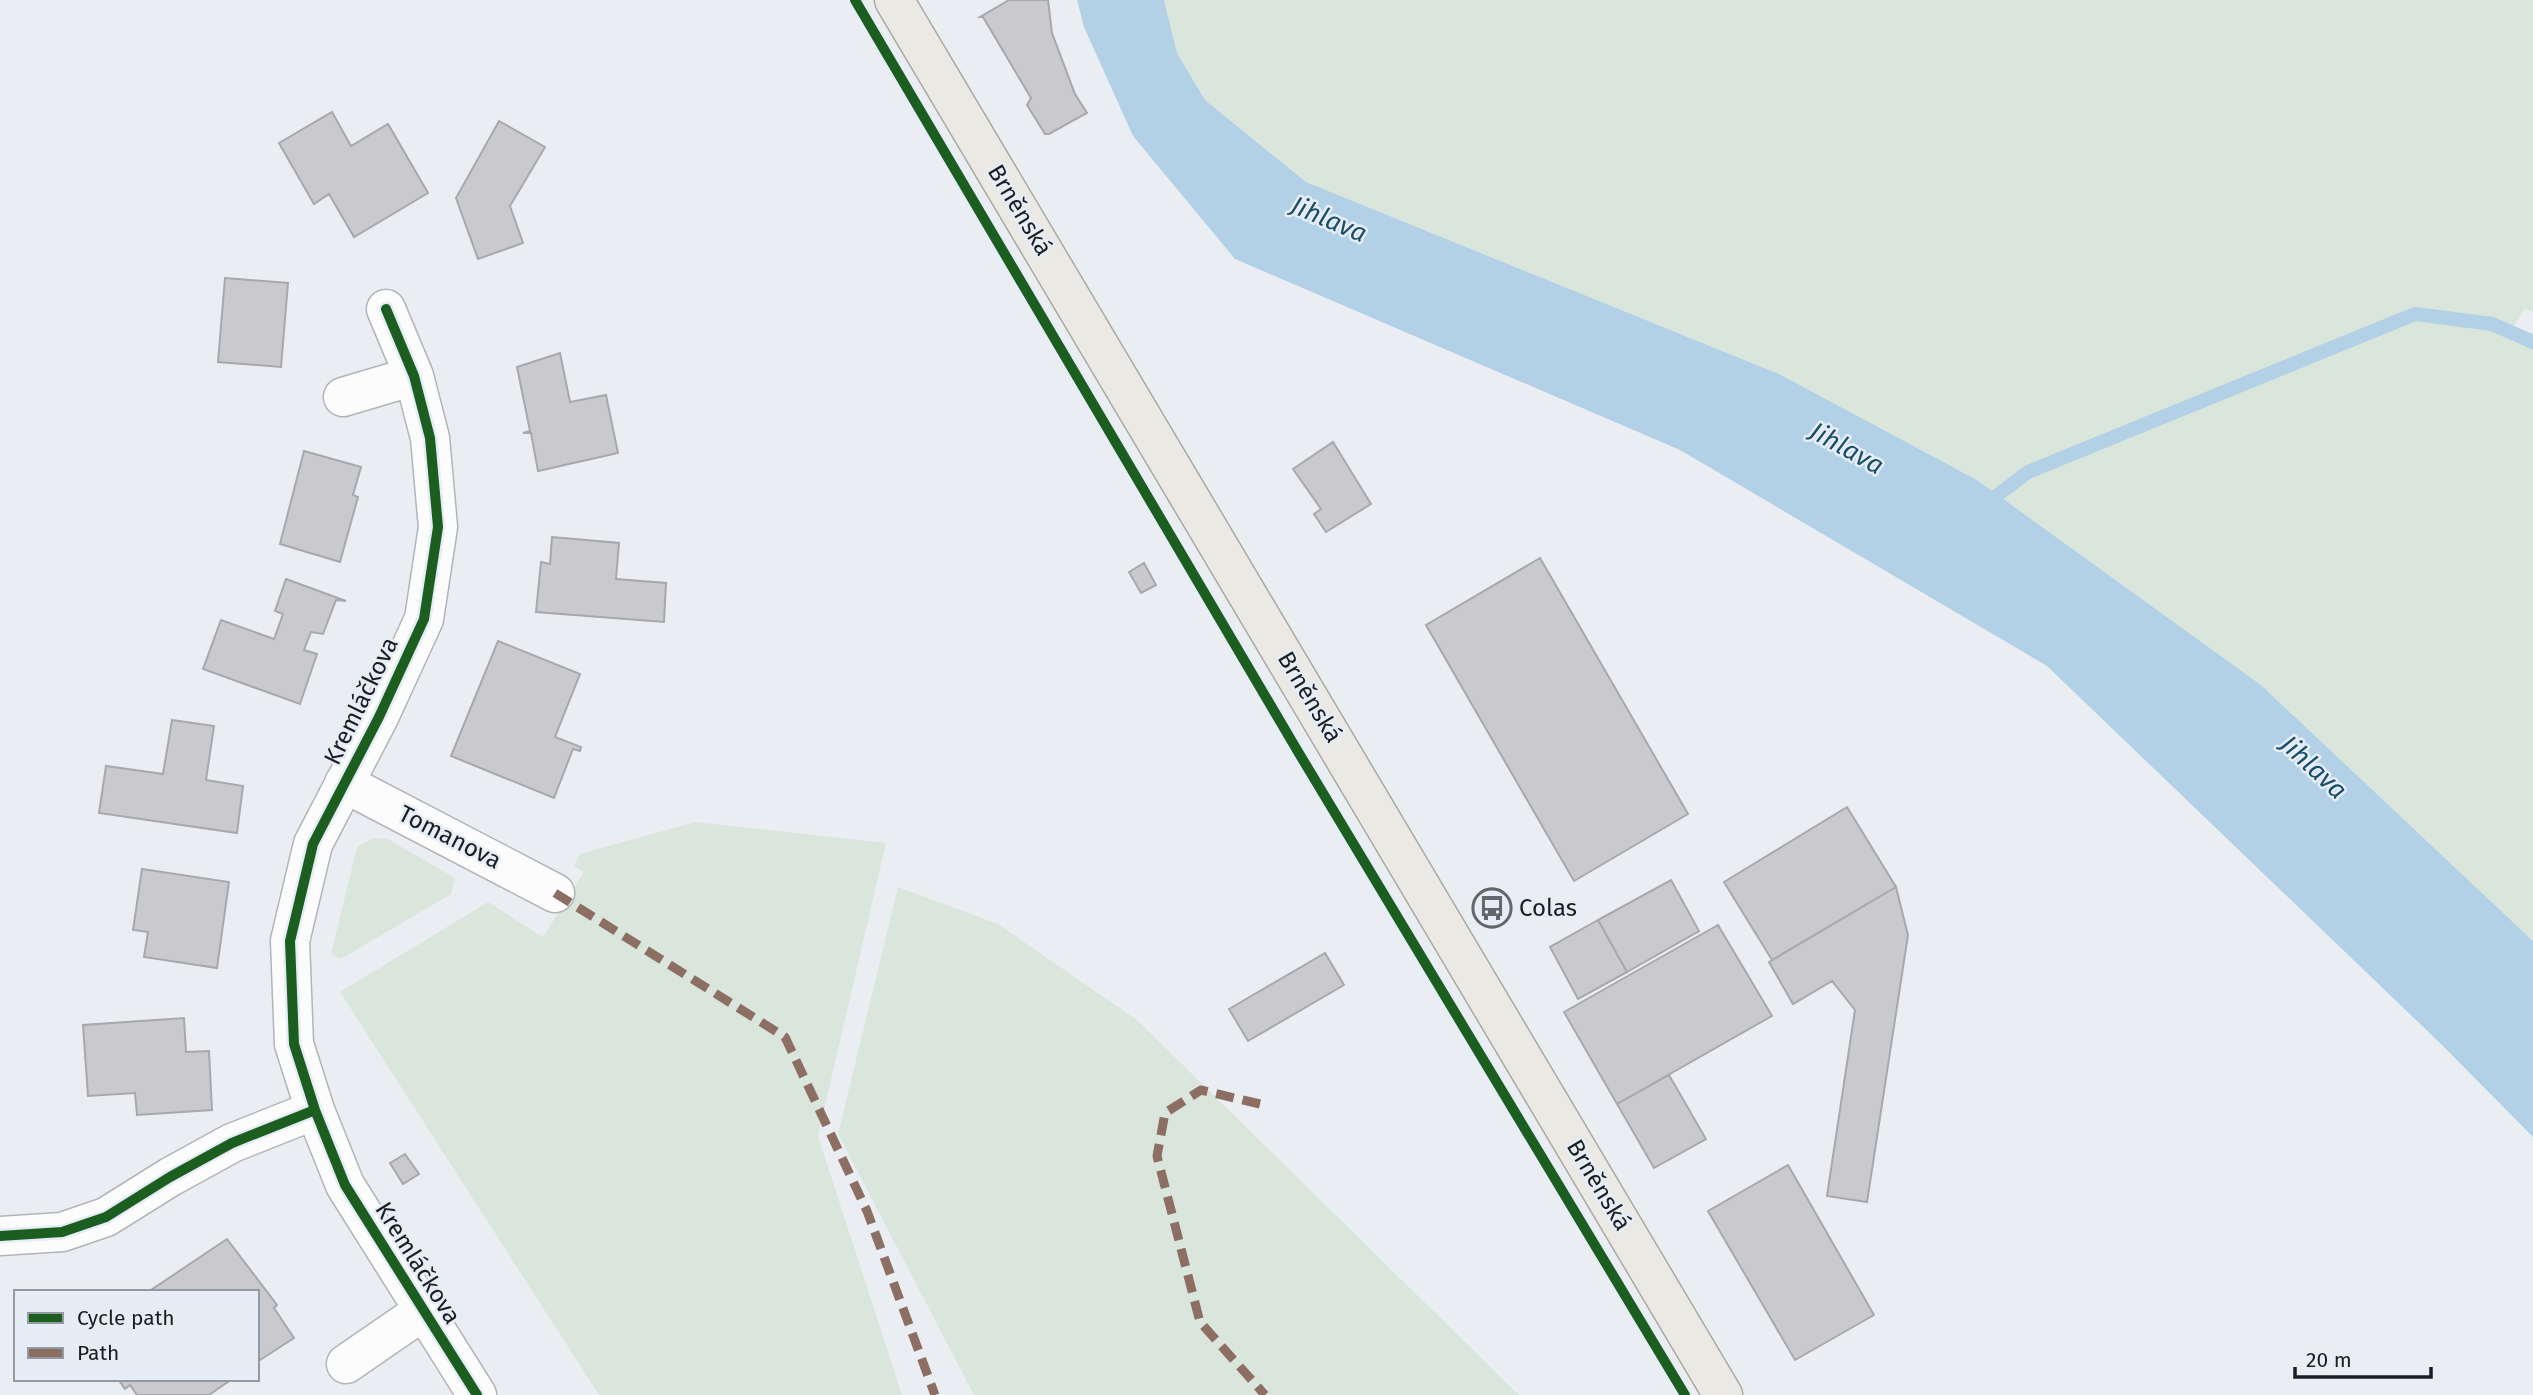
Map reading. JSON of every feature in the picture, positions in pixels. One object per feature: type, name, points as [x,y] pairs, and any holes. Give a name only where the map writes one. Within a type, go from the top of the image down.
[{"type":"main road","name":"Brněnská","points":[[894,0],[1723,1395]]},
{"type":"street","name":"Kremláčkova","points":[[386,309],[414,376],[430,438],[438,527],[424,619],[380,717],[313,844],[290,941],[294,1044],[314,1110],[345,1185],[477,1395]]},
{"type":"street","points":[[343,397],[414,376]]},
{"type":"street","name":"Tomanova","points":[[344,783],[555,893]]},
{"type":"street","points":[[0,1236],[62,1232],[106,1217],[232,1143],[314,1110]]},
{"type":"street","points":[[346,1364],[424,1311]]},
{"type":"shaded area","points":[[1164,0],[2533,0],[2533,312],[2525,308],[2513,327],[2533,334],[2533,941],[2261,685],[1977,480],[1781,375],[1306,182],[1205,100],[1177,53]]},
{"type":"shaded area","points":[[695,822],[886,843],[818,1136],[902,1395],[599,1395],[340,992],[488,902],[543,937],[584,872],[574,866],[580,854]]},
{"type":"shaded area","points":[[373,838],[388,839],[455,878],[451,894],[341,959],[331,954],[357,847]]},
{"type":"shaded area","points":[[898,887],[998,924],[1137,1020],[1519,1395],[974,1395],[838,1134]]},
{"type":"water","name":"Jihlava","points":[[1077,0],[1164,0],[1177,53],[1205,100],[1306,182],[1781,375],[1977,480],[2261,685],[2533,941],[2533,1137],[2441,1044],[2047,666],[1680,450],[1235,259],[1133,136],[1084,27]]},
{"type":"building","points":[[1009,0],[1048,0],[1052,33],[1075,94],[1087,113],[1049,134],[1045,134],[1027,105],[1031,98],[983,17],[980,17]]},
{"type":"building","points":[[332,112],[351,146],[388,124],[428,193],[354,237],[329,194],[314,204],[279,143]]},
{"type":"building","points":[[499,121],[545,147],[510,206],[523,243],[478,259],[456,198]]},
{"type":"building","points":[[225,278],[288,283],[281,367],[218,362]]},
{"type":"building","points":[[560,353],[570,402],[606,395],[618,453],[538,471],[531,433],[523,433],[530,431],[517,367]]},
{"type":"building","points":[[1333,442],[1371,504],[1326,532],[1314,514],[1321,509],[1293,469]]},
{"type":"building","points":[[304,451],[361,467],[353,495],[358,497],[340,562],[280,544]]},
{"type":"building","points":[[552,537],[619,543],[616,579],[666,583],[664,622],[536,612],[541,562],[550,564]]},
{"type":"building","points":[[1540,558],[1688,814],[1574,881],[1426,625]]},
{"type":"building","points":[[1144,563],[1156,585],[1141,593],[1129,572]]},
{"type":"building","points":[[286,579],[346,601],[336,600],[323,634],[311,632],[304,650],[317,654],[300,704],[203,669],[221,620],[274,639],[283,614],[275,611]]},
{"type":"building","points":[[498,641],[580,674],[555,737],[581,747],[580,751],[573,749],[554,798],[451,756]]},
{"type":"building","points":[[172,720],[214,726],[206,780],[243,786],[237,833],[99,813],[106,766],[163,774]]},
{"type":"building","points":[[1847,807],[1896,887],[1772,960],[1724,882]]},
{"type":"building","points":[[142,869],[229,882],[217,968],[144,957],[148,932],[133,930]]},
{"type":"building","points":[[1671,880],[1699,931],[1627,972],[1598,920]]},
{"type":"building","points":[[1896,887],[1908,935],[1867,1202],[1827,1196],[1855,1010],[1832,981],[1793,1004],[1769,962]]},
{"type":"building","points":[[1598,920],[1627,972],[1578,999],[1550,947]]},
{"type":"building","points":[[1718,925],[1772,1016],[1617,1104],[1564,1012]]},
{"type":"building","points":[[1325,953],[1344,985],[1248,1041],[1229,1009]]},
{"type":"building","points":[[184,1018],[186,1052],[209,1051],[212,1110],[137,1115],[135,1093],[88,1096],[83,1025]]},
{"type":"building","points":[[1669,1075],[1706,1139],[1654,1168],[1617,1104]]},
{"type":"building","points":[[405,1154],[419,1174],[403,1184],[390,1163]]},
{"type":"building","points":[[1788,1165],[1874,1315],[1795,1360],[1708,1211]]},
{"type":"building","points":[[227,1239],[277,1305],[274,1308],[294,1338],[259,1361],[259,1290],[151,1290]]},
{"type":"building","points":[[119,1381],[229,1381],[209,1395],[137,1395],[130,1385],[125,1389]]},
{"type":"waterway","points":[[1983,506],[2028,472],[2415,314],[2492,324],[2533,342]]},
{"type":"marked path","points":[[555,893],[785,1037],[867,1211],[935,1395]]},
{"type":"marked path","points":[[1260,1104],[1201,1090],[1165,1113],[1157,1156],[1200,1322],[1265,1395]]},
{"type":"cycle path","points":[[855,0],[1297,750],[1685,1395]]},
{"type":"cycle path","points":[[386,309],[414,376],[430,438],[438,527],[424,619],[379,717],[313,844],[290,941],[294,1044],[315,1110],[345,1185],[477,1395]]},
{"type":"cycle path","points":[[0,1236],[62,1232],[106,1217],[232,1143],[315,1110]]},
{"type":"place","name":"Colas","points":[[1492,908]]}]
